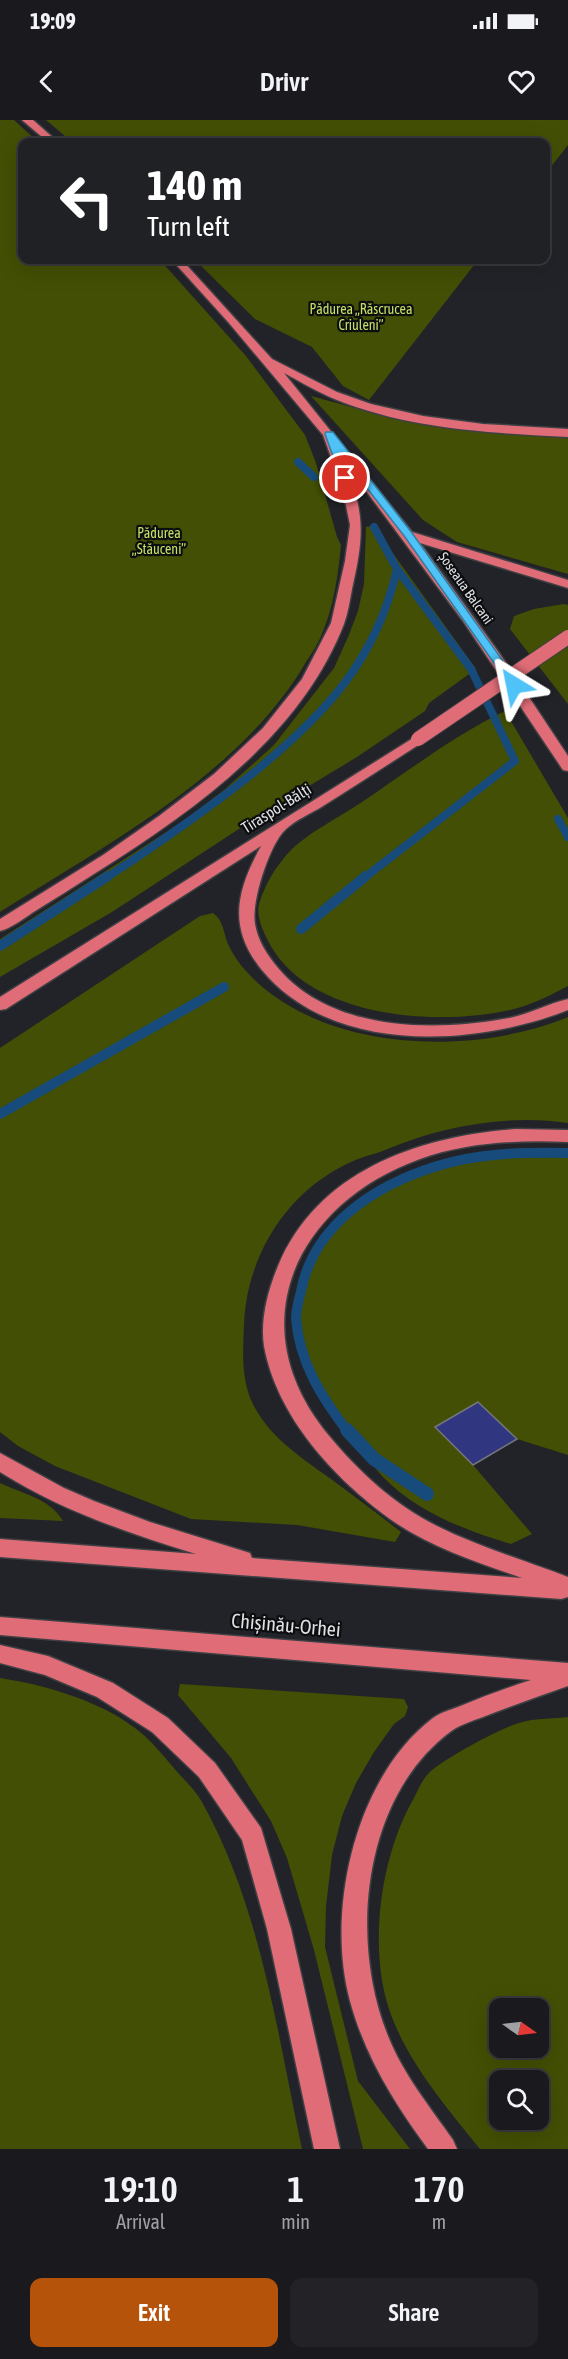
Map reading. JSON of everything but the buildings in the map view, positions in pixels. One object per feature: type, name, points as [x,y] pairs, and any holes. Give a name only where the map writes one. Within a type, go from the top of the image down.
[{"type":"highway","points":[[27,120],[49,138]]},
{"type":"highway","name":"Șoseaua Balcani","points":[[181,264],[329,434],[408,535],[528,703],[568,767]]},
{"type":"highway","points":[[265,358],[342,398],[383,410],[432,420],[568,433]]},
{"type":"highway","points":[[0,926],[164,822],[258,742],[295,701],[330,645],[349,592],[356,525],[345,478],[329,434]]},
{"type":"highway","points":[[408,535],[568,584]]},
{"type":"highway","name":"Tiraspol-Bălți","points":[[0,1005],[418,739],[568,637]]},
{"type":"highway","points":[[279,827],[268,847],[249,895],[246,912],[247,930],[268,969],[279,983],[306,1002],[326,1011],[363,1022],[400,1029],[428,1031],[505,1024],[529,1019],[568,1004]]},
{"type":"highway","points":[[568,1136],[540,1134],[482,1138],[429,1150],[402,1159],[366,1176],[340,1195],[312,1225],[296,1249],[281,1278],[274,1310],[274,1344],[286,1381],[307,1421],[356,1479],[428,1531],[568,1588]]},
{"type":"highway","points":[[0,1461],[68,1499],[142,1528],[272,1568]]},
{"type":"highway","points":[[0,1548],[568,1588]]},
{"type":"highway","name":"Chișinău-Orhei","points":[[0,1626],[568,1674]]},
{"type":"highway","points":[[0,1654],[48,1666],[105,1690],[160,1725],[207,1770],[253,1836],[279,1929],[327,2149]]},
{"type":"highway","points":[[444,2149],[399,2089],[376,2038],[359,1986],[355,1930],[359,1880],[370,1835],[385,1791],[402,1764],[408,1755],[442,1723],[568,1674]]},
{"type":"green space","name":"Pădurea „Stăuceni”","points":[[0,120],[14,120],[34,138],[18,138],[18,264],[164,264],[246,356],[305,435],[341,545],[332,601],[319,641],[279,702],[246,739],[169,804],[127,833],[0,912]]},
{"type":"green space","points":[[46,120],[568,120],[568,145],[550,168],[550,138],[67,138]]},
{"type":"green space","name":"Pădurea „Răscrucea Criuleni”","points":[[199,264],[475,264],[369,400],[343,386],[312,347],[255,319]]},
{"type":"green space","points":[[311,396],[392,418],[486,432],[568,438],[568,574],[457,542],[423,520]]},
{"type":"green space","points":[[377,525],[392,552],[476,669],[429,703],[425,711],[357,757],[248,823],[112,912],[0,977],[0,939],[182,822],[224,790],[274,745],[334,668],[358,611],[364,584],[366,527]]},
{"type":"green space","points":[[568,605],[568,704],[510,629],[514,616],[534,609]]},
{"type":"green space","points":[[505,711],[568,818],[568,986],[518,1008],[489,1014],[421,1017],[352,1004],[321,992],[294,974],[274,951],[265,935],[258,910],[264,889],[281,862],[291,850],[314,832],[449,743]]},
{"type":"green space","points":[[213,913],[221,923],[234,955],[259,984],[291,1007],[327,1024],[367,1035],[408,1041],[450,1041],[492,1038],[532,1029],[568,1017],[568,1123],[500,1121],[454,1128],[410,1140],[351,1162],[328,1174],[290,1208],[262,1250],[253,1274],[244,1324],[243,1363],[251,1400],[267,1425],[288,1447],[401,1532],[395,1542],[297,1525],[191,1519],[55,1466],[18,1446],[0,1432],[0,1048],[200,916]]},
{"type":"green space","points":[[516,1153],[568,1153],[568,1455],[517,1439],[478,1402],[435,1427],[473,1465],[532,1534],[511,1544],[443,1519],[411,1501],[383,1477],[319,1390],[303,1351],[296,1315],[304,1276],[321,1242],[340,1219],[365,1199],[392,1184],[422,1172],[453,1163]]},
{"type":"green space","points":[[0,1483],[43,1502],[51,1507],[63,1521],[0,1518]]},
{"type":"green space","points":[[0,1678],[70,1695],[105,1709],[135,1728],[150,1741],[199,1797],[239,1884],[253,1928],[275,2016],[302,2149],[0,2149]]},
{"type":"green space","points":[[180,1684],[404,1699],[408,1707],[405,1716],[394,1724],[374,1752],[356,1783],[342,1816],[332,1855],[326,1906],[325,1947],[358,2081],[410,2149],[363,2149],[314,1950],[287,1858],[271,1821],[231,1758],[178,1695]]},
{"type":"green space","points":[[568,1717],[568,2149],[480,2149],[416,2065],[396,2028],[383,1984],[379,1957],[381,1901],[393,1846],[420,1785],[428,1774],[457,1753],[485,1738],[510,1726],[530,1720]]},
{"type":"waterway","points":[[298,462],[314,477]]},
{"type":"waterway","points":[[374,527],[397,569]]},
{"type":"waterway","points":[[106,878],[180,828],[252,774],[324,708],[344,684],[376,632],[388,602],[397,569]]},
{"type":"waterway","points":[[364,878],[515,761],[471,669],[397,569]]},
{"type":"waterway","points":[[558,819],[568,837]]},
{"type":"waterway","points":[[0,946],[108,876]]},
{"type":"waterway","points":[[301,929],[366,876]]},
{"type":"waterway","points":[[0,1114],[224,987]]},
{"type":"waterway","points":[[348,1432],[313,1379],[298,1334],[296,1311],[308,1267],[319,1246],[351,1210],[371,1196],[414,1174],[469,1158],[502,1154],[568,1153]]},
{"type":"waterway","points":[[347,1430],[374,1459],[427,1494]]},
{"type":"route","points":[[345,478],[329,434],[408,535],[514,685]]}]
